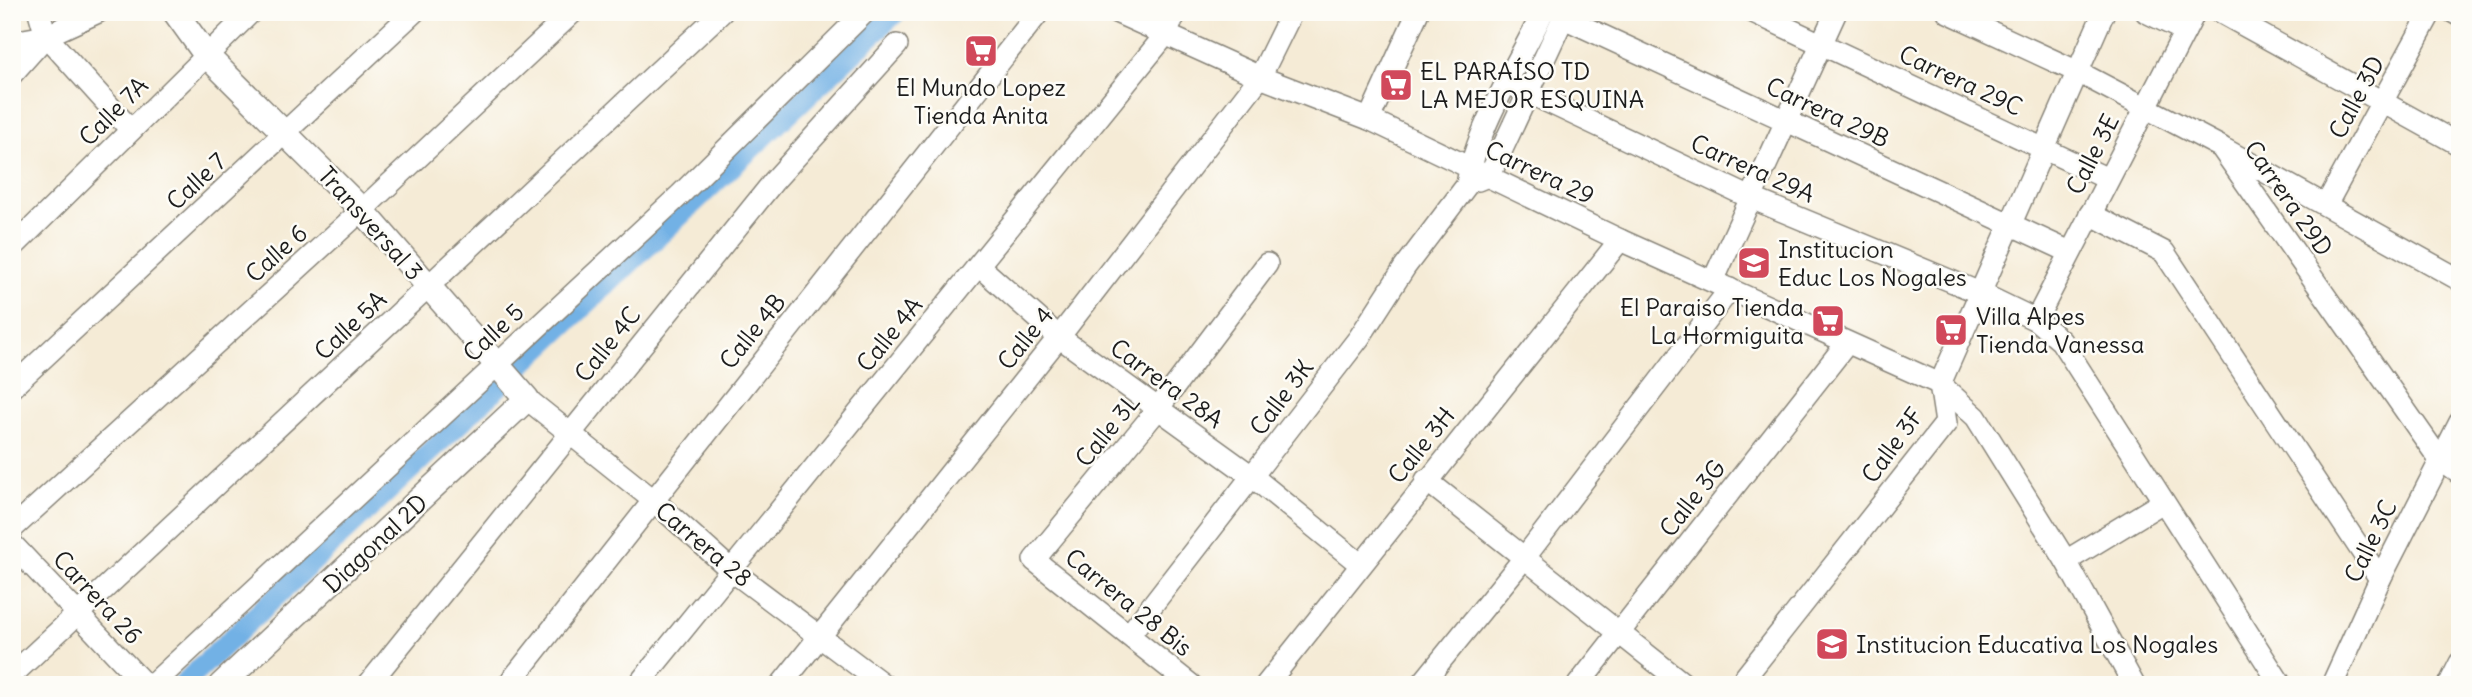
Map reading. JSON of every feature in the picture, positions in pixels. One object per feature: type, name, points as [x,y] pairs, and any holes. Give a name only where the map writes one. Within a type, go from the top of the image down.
[{"type":"street","points":[[38,12],[46,36],[131,130]]},
{"type":"street","points":[[12,42],[46,36],[98,12]]},
{"type":"street","points":[[175,12],[206,54]]},
{"type":"street","name":"Calle 7A","points":[[12,247],[251,12]]},
{"type":"street","name":"Calle 7","points":[[12,387],[414,12]]},
{"type":"street","name":"Calle 6","points":[[12,529],[362,210],[573,12]]},
{"type":"street","name":"Calle 5A","points":[[12,676],[722,12]]},
{"type":"street","name":"Calle 5","points":[[152,685],[511,380],[680,195],[865,12]]},
{"type":"street","name":"Calle 4B","points":[[508,685],[652,499],[1039,12]]},
{"type":"street","name":"Carrera 29","points":[[1116,12],[1260,77],[1369,118],[1468,177]]},
{"type":"street","name":"Calle 4A","points":[[638,685],[1166,34],[1175,12]]},
{"type":"street","name":"Calle 4","points":[[781,685],[1059,337],[1260,77],[1292,12]]},
{"type":"street","points":[[1369,118],[1418,12]]},
{"type":"street","name":"Carrera 29C","points":[[1754,12],[2108,179]]},
{"type":"street","points":[[1421,685],[1525,557],[1722,285],[1751,198],[1836,12]]},
{"type":"street","name":"Carrera 29D","points":[[1948,12],[2078,72],[2221,147],[2440,460]]},
{"type":"street","name":"Calle 3F","points":[[1739,685],[1946,423],[1940,384],[2104,12]]},
{"type":"street","points":[[2146,12],[2190,22]]},
{"type":"street","points":[[2220,12],[2460,145]]},
{"type":"street","name":"Calle 3D","points":[[2326,205],[2431,12]]},
{"type":"street","points":[[2453,12],[2460,16]]},
{"type":"street","points":[[1468,177],[1490,175],[1531,93],[1558,14]]},
{"type":"street","name":"Calle 3K","points":[[1129,635],[1359,338],[1468,177],[1508,83],[1558,14]]},
{"type":"street","name":"Carrera 29B","points":[[1558,14],[2070,252]]},
{"type":"street","name":"Calle 3E","points":[[2036,320],[2190,22]]},
{"type":"street","points":[[12,74],[46,36]]},
{"type":"street","name":"Calle 4C","points":[[368,685],[569,431],[774,181],[897,44]]},
{"type":"street","name":"Transversal 3","points":[[206,54],[287,132],[362,210],[511,380]]},
{"type":"street","name":"Carrera 29A","points":[[1508,83],[1751,198],[1980,293],[2036,320],[2061,341],[2281,685]]},
{"type":"street","points":[[2221,147],[2460,280]]},
{"type":"street","name":"Carrera 29","points":[[1490,175],[1620,240],[1940,384],[1976,417],[2066,561],[2134,685]]},
{"type":"street","points":[[2090,215],[2164,252],[2380,579]]},
{"type":"street","name":"Calle 3H","points":[[1266,685],[1426,480],[1620,240]]},
{"type":"street","name":"Calle 3L","points":[[1034,559],[1157,410],[1267,264]]},
{"type":"street","name":"Carrera 28A","points":[[979,266],[1059,337],[1253,477],[1360,564]]},
{"type":"street","name":"Calle 3G","points":[[1578,685],[1847,343]]},
{"type":"street","name":"Carrera 28","points":[[511,380],[731,570],[884,685]]},
{"type":"street","name":"Diagonal 2D","points":[[221,685],[511,380]]},
{"type":"street","name":"Calle 3C","points":[[2332,685],[2380,579],[2460,422]]},
{"type":"street","points":[[2440,460],[2460,474]]},
{"type":"street","points":[[1426,480],[1685,685]]},
{"type":"street","points":[[2066,561],[2164,502]]},
{"type":"street","name":"Carrera 26","points":[[12,544],[145,685]]},
{"type":"street","name":"Carrera 28 Bis","points":[[1034,559],[1191,685]]},
{"type":"street","points":[[2449,685],[2460,663]]},
{"type":"waterway","points":[[182,685],[896,12]]},
{"type":"place","name":"El Mundo Lopez Tienda Anita","points":[[981,51]]},
{"type":"place","name":"EL PARAÍSO TD LA MEJOR ESQUINA","points":[[1396,85]]},
{"type":"place","name":"Institucion Educ Los Nogales","points":[[1754,263]]},
{"type":"place","name":"El Paraiso Tienda La Hormiguita","points":[[1828,321]]},
{"type":"place","name":"Villa Alpes Tienda Vanessa","points":[[1951,330]]},
{"type":"place","name":"Institucion Educativa Los Nogales","points":[[1832,644]]}]
